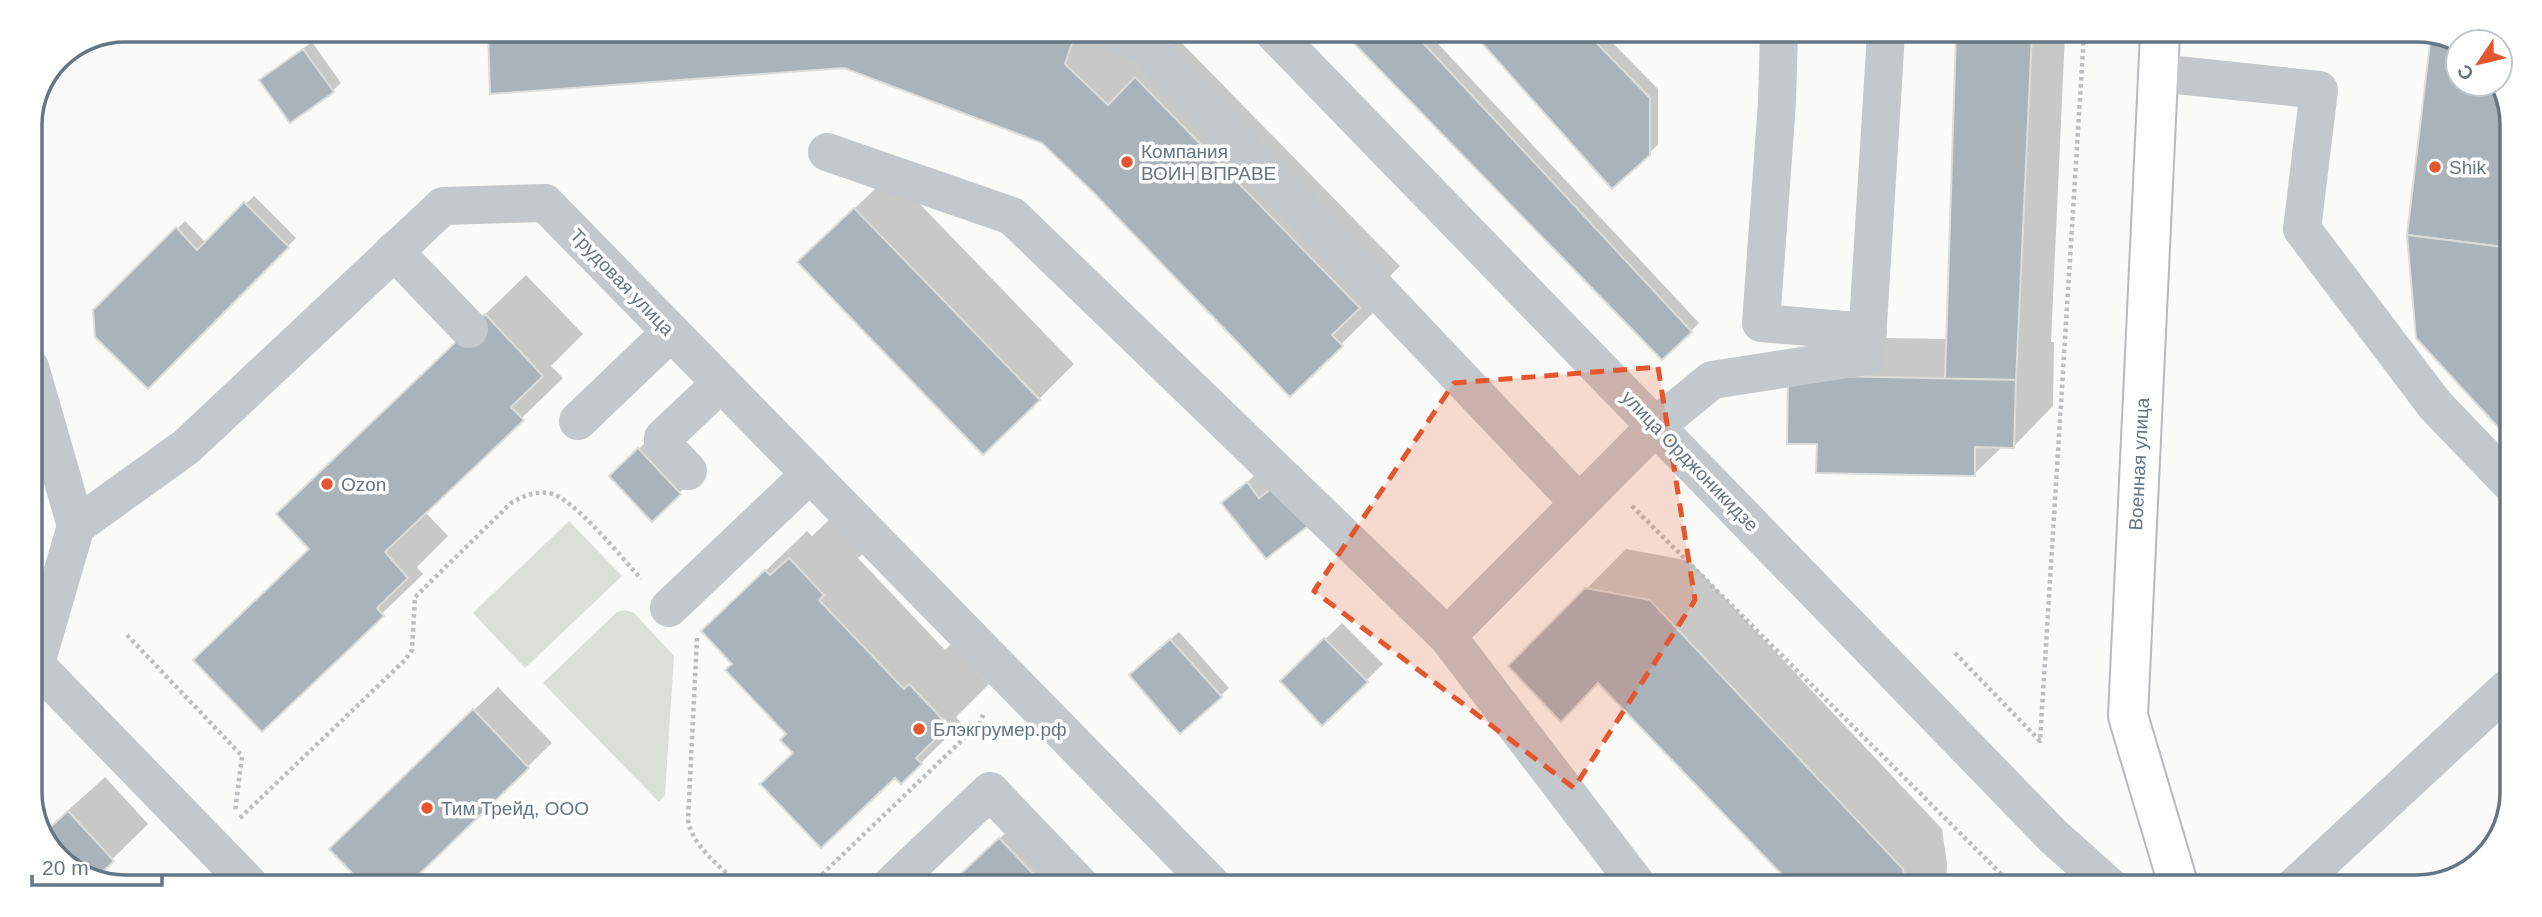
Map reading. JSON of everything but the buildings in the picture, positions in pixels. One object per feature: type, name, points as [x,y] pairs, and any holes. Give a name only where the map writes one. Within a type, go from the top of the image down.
[{"type":"main road","name":"Военная улица","points":[[2160,42],[2128,716],[2175,875]]},
{"type":"street","points":[[1138,42],[1145,45],[1591,491]]},
{"type":"street","name":"улица Орджоникидзе","points":[[1283,42],[2053,836],[2097,875]]},
{"type":"street","points":[[1779,42],[1761,323],[1867,332]]},
{"type":"street","points":[[1447,636],[1656,426],[1712,380],[1866,356],[1885,42]]},
{"type":"street","points":[[2158,73],[2319,90],[2302,229],[2435,405],[2500,472]]},
{"type":"street","points":[[827,152],[1012,216],[1447,636],[1630,875]]},
{"type":"street","name":"Трудовая улица","points":[[76,526],[186,447],[443,206],[545,203],[1202,875]]},
{"type":"street","points":[[394,251],[469,329]]},
{"type":"street","points":[[578,421],[671,332]]},
{"type":"street","points":[[688,471],[663,445],[663,438],[721,383]]},
{"type":"street","points":[[42,408],[76,526],[42,633]]},
{"type":"street","points":[[669,608],[810,474]]},
{"type":"street","points":[[42,670],[240,875]]},
{"type":"street","points":[[2307,875],[2500,695]]},
{"type":"street","points":[[901,875],[990,791],[1070,875]]},
{"type":"path","points":[[1955,653],[2040,741],[2084,42]]},
{"type":"path","points":[[1591,491],[2000,875]]},
{"type":"path","points":[[127,635],[242,756],[234,823],[405,660],[412,650],[415,597],[512,502],[531,493],[551,493],[568,501],[669,608]]},
{"type":"path","points":[[706,628],[697,637],[688,820],[696,841],[729,875]]},
{"type":"path","points":[[821,875],[980,723],[985,711]]},
{"type":"highlighted area","points":[[1658,367],[1695,600],[1574,788],[1314,591],[1454,383]]},
{"type":"shaded area","points":[[569,521],[622,576],[525,668],[473,613]]},
{"type":"shaded area","points":[[625,610],[634,613],[674,656],[665,795],[659,802],[543,683],[617,612]]},
{"type":"place","name":"Компания ВОИН ВПРАВЕ","points":[[1127,162]]},
{"type":"place","name":"Shik","points":[[2435,167]]},
{"type":"place","name":"Ozon","points":[[327,484]]},
{"type":"place","name":"Блэкгрумер.рф","points":[[919,729]]},
{"type":"place","name":"Тим Трейд, ООО","points":[[427,808]]}]
